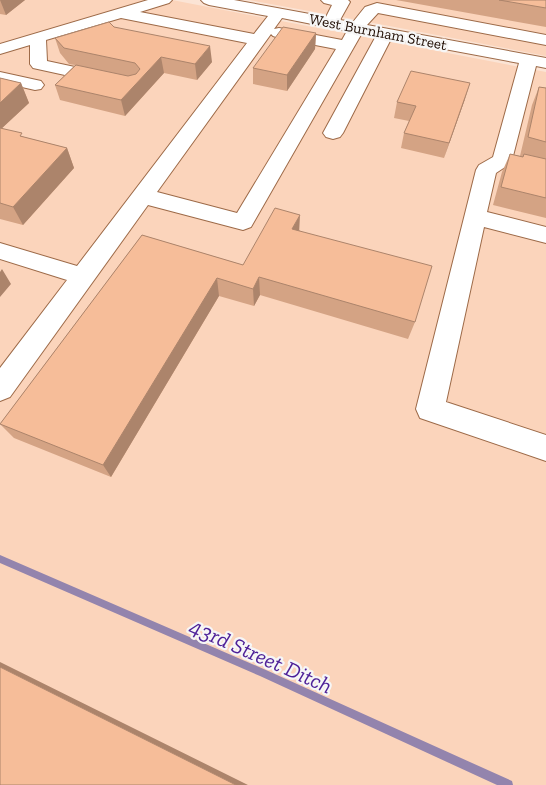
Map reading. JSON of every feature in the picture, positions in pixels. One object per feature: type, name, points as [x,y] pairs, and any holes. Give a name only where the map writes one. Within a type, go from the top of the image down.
[{"type":"street","points":[[0,49],[164,0]]},
{"type":"street","name":"West Burnham Street","points":[[209,0],[277,8],[330,23],[538,62]]},
{"type":"street","points":[[329,0],[342,2],[330,23]]},
{"type":"street","points":[[0,389],[262,35],[277,8]]},
{"type":"street","points":[[143,196],[243,222],[367,12],[377,8],[546,40]]},
{"type":"street","points":[[120,13],[346,46]]},
{"type":"street","points":[[333,133],[386,33]]},
{"type":"street","points":[[38,37],[39,64],[123,83]]},
{"type":"street","points":[[538,62],[529,93],[502,160],[486,170],[430,409],[546,448]]},
{"type":"street","points":[[0,76],[36,85]]},
{"type":"street","points":[[502,160],[546,170]]},
{"type":"street","points":[[474,218],[546,235]]},
{"type":"street","points":[[0,251],[84,277]]},
{"type":"shaded area","points":[[0,0],[172,0],[546,72],[546,785],[0,785]]},
{"type":"shaded area","points":[[249,0],[546,0],[546,56],[342,17]]},
{"type":"building","points":[[499,0],[546,0],[546,8]]},
{"type":"building","points":[[109,22],[114,27],[210,46],[195,64],[161,57],[121,100],[55,85],[76,65],[128,76],[136,74],[140,69],[135,63],[64,48],[55,38]]},
{"type":"building","points":[[283,27],[316,33],[287,75],[253,68]]},
{"type":"building","points":[[411,71],[470,83],[449,143],[404,133],[416,106],[397,102]]},
{"type":"building","points":[[0,78],[21,83],[0,103]]},
{"type":"building","points":[[539,87],[546,88],[546,142],[528,137]]},
{"type":"building","points":[[0,128],[22,133],[20,136],[67,148],[13,207],[0,203]]},
{"type":"building","points":[[510,154],[523,157],[524,154],[546,159],[546,198],[501,187]]},
{"type":"building","points":[[275,208],[300,215],[292,229],[432,266],[415,322],[259,277],[253,289],[217,278],[103,465],[0,424],[142,235],[243,265]]},
{"type":"building","points":[[0,667],[236,785],[0,785]]},
{"type":"waterway","name":"43rd Street Ditch","points":[[0,559],[263,673],[508,785]]}]
